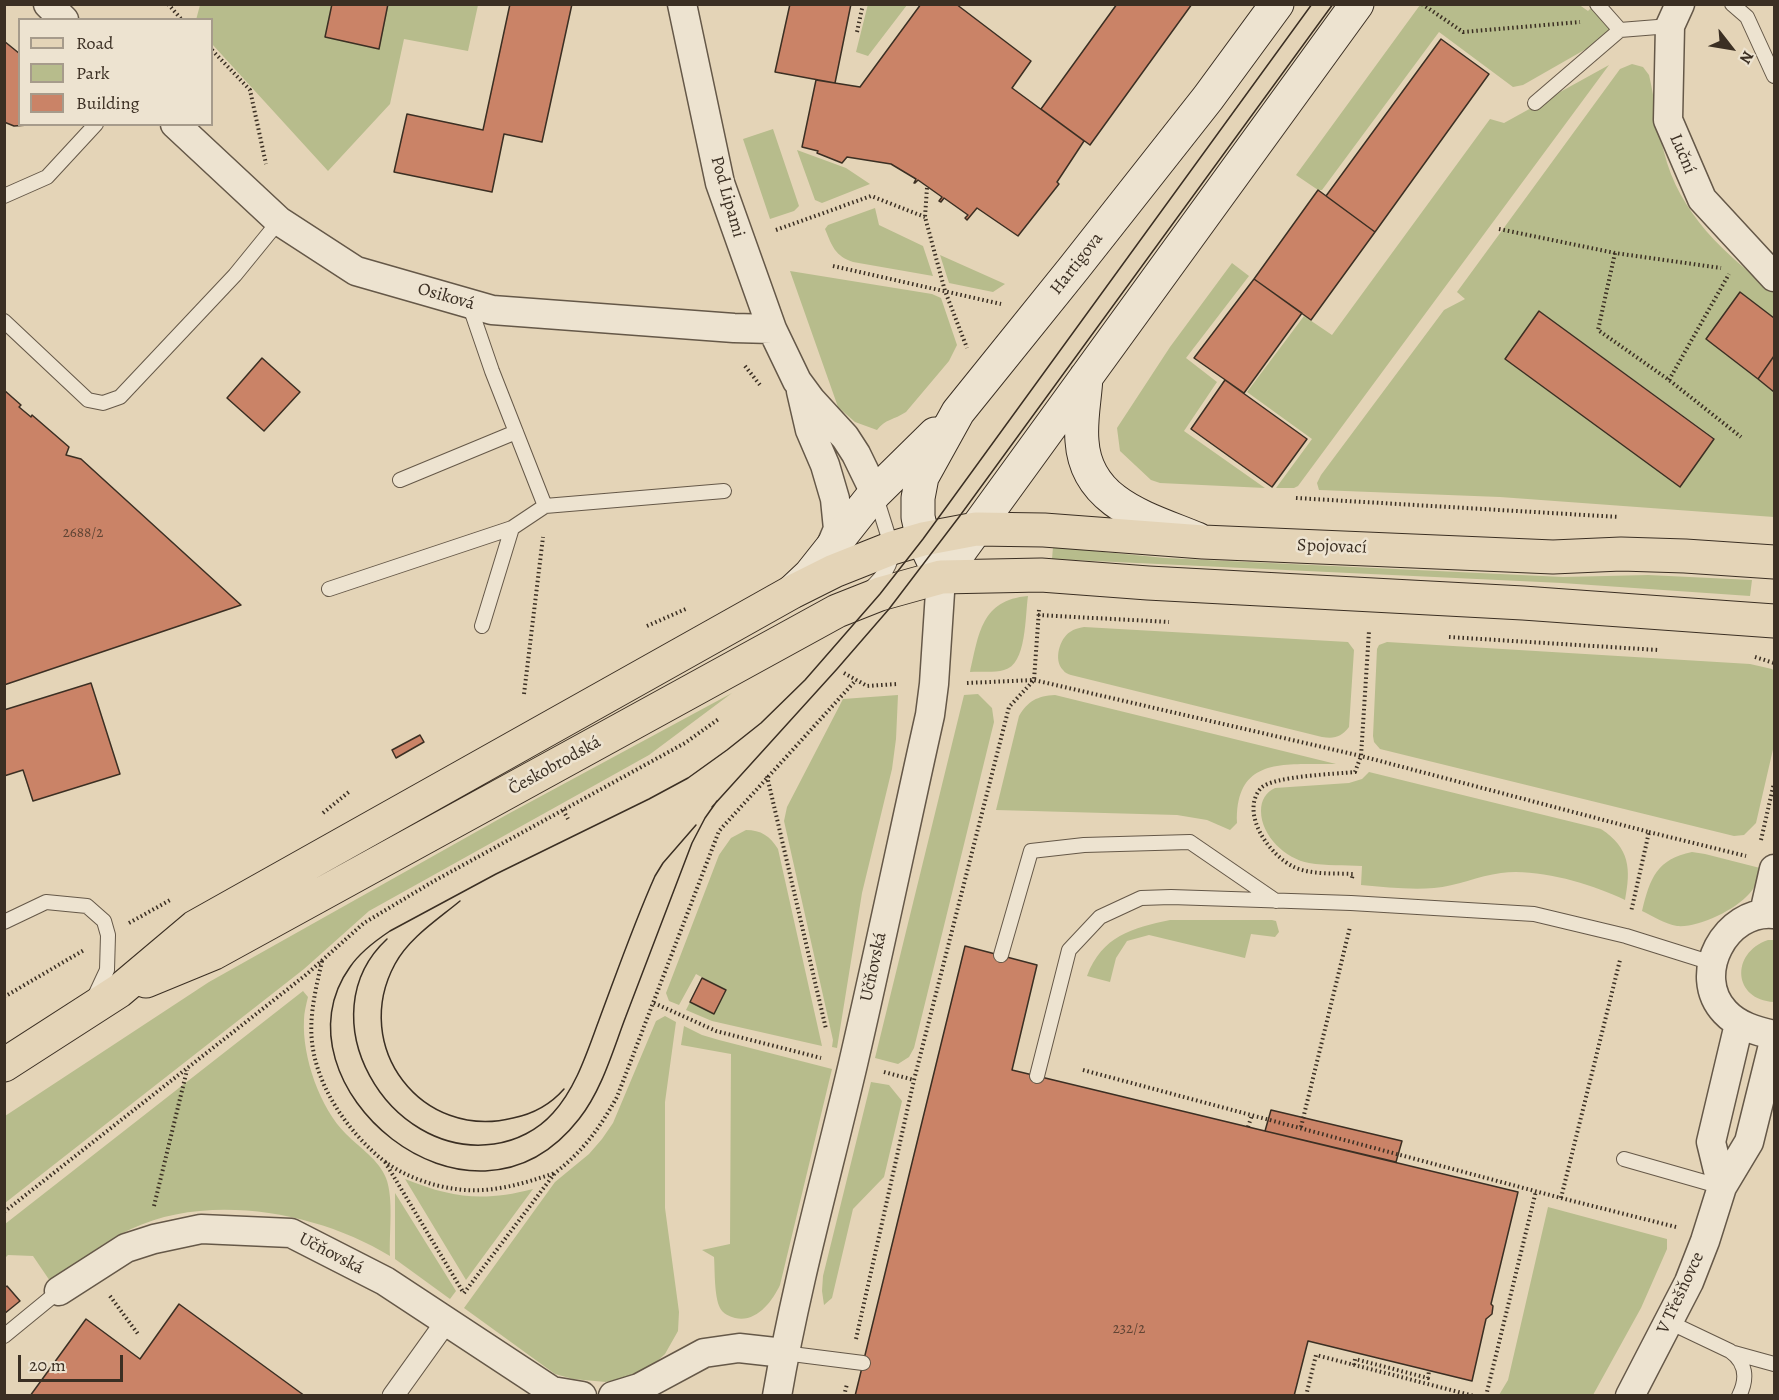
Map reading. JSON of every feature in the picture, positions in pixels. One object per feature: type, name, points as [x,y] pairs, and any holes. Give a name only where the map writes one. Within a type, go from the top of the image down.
[{"type":"main road","name":"Hartigova","points":[[941,577],[923,539],[918,517],[918,498],[922,477],[958,412],[1208,98],[1277,4]]},
{"type":"main road","points":[[941,577],[1357,4]]},
{"type":"main road","points":[[1086,377],[1082,443],[1084,454],[1096,482],[1113,501],[1127,509],[1203,542]]},
{"type":"main road","points":[[792,592],[810,575],[875,493],[958,412]]},
{"type":"main road","name":"Spojovací","points":[[892,548],[923,539],[976,529],[1044,530],[1203,542],[1553,557],[1621,554],[1685,556],[1774,562]]},
{"type":"main road","name":"Českobrodská","points":[[4,1065],[119,991],[195,927],[792,592],[892,548]]},
{"type":"main road","points":[[941,577],[1041,575],[1523,603],[1774,621]]},
{"type":"main road","name":"Českobrodská","points":[[119,991],[214,953],[837,611],[880,594],[941,577]]},
{"type":"street","points":[[48,4],[62,18]]},
{"type":"street","name":"Pod Lipami","points":[[682,4],[720,183],[772,329],[797,381],[810,400],[845,437],[875,493]]},
{"type":"street","name":"Luční","points":[[1675,15],[1668,120],[1701,198],[1774,277]]},
{"type":"street","name":"Osiková","points":[[177,126],[279,221],[356,271],[492,310],[772,329]]},
{"type":"street","name":"Pod Lipami","points":[[797,381],[810,430],[836,499],[838,529],[828,551]]},
{"type":"street","name":"Učňovská","points":[[777,1395],[810,1235],[853,1065],[931,707],[941,577]]},
{"type":"street","points":[[1763,858],[1769,913],[1740,921],[1721,939],[1712,963],[1712,984],[1715,999],[1739,1024],[1755,1031],[1774,1035]]},
{"type":"street","points":[[1722,1187],[1711,1142],[1739,1024]]},
{"type":"street","name":"V Třešňovce","points":[[1630,1395],[1689,1282],[1722,1187],[1749,1142],[1774,1041]]},
{"type":"street","name":"Učňovská","points":[[59,1292],[126,1248],[154,1239],[201,1229],[291,1233],[385,1281],[552,1391],[582,1395]]},
{"type":"street","points":[[393,1395],[446,1322]]},
{"type":"street","points":[[613,1395],[639,1388],[704,1353],[739,1348],[784,1353]]},
{"type":"lane","points":[[1597,4],[1620,30]]},
{"type":"lane","points":[[1732,4],[1748,17],[1774,76]]},
{"type":"lane","points":[[1535,103],[1620,30],[1675,15]]},
{"type":"lane","points":[[4,196],[47,177],[94,126]]},
{"type":"lane","points":[[4,321],[88,400],[103,403],[120,397],[235,275],[279,221]]},
{"type":"lane","points":[[469,304],[492,371],[545,506]]},
{"type":"lane","points":[[400,480],[516,432]]},
{"type":"lane","points":[[330,589],[512,528],[545,506],[724,491]]},
{"type":"lane","points":[[837,611],[868,591],[880,580],[890,564],[892,548],[875,493]]},
{"type":"lane","points":[[482,626],[512,528]]},
{"type":"lane","points":[[1001,955],[1031,851],[1084,845],[1190,842],[1276,900]]},
{"type":"lane","points":[[1037,1076],[1069,950],[1100,917],[1141,898],[1351,903],[1533,914],[1626,936],[1712,963]]},
{"type":"lane","points":[[4,922],[46,902],[87,906],[104,921],[108,935],[107,970],[88,1011]]},
{"type":"lane","points":[[1624,1159],[1722,1187]]},
{"type":"lane","points":[[4,1336],[59,1292]]},
{"type":"lane","points":[[1669,1322],[1730,1351],[1774,1364]]},
{"type":"lane","points":[[1730,1351],[1739,1357],[1743,1366],[1745,1377],[1739,1395]]},
{"type":"lane","points":[[784,1353],[857,1361]]},
{"type":"path","points":[[168,4],[180,18]]},
{"type":"path","points":[[857,32],[863,4]]},
{"type":"path","points":[[1422,4],[1462,32],[1610,19]]},
{"type":"path","points":[[213,51],[250,90],[267,167]]},
{"type":"path","points":[[927,188],[925,217],[945,291],[967,348]]},
{"type":"path","points":[[776,230],[871,196],[925,217]]},
{"type":"path","points":[[1499,229],[1615,253],[1732,269],[1669,380]]},
{"type":"path","points":[[1615,253],[1598,330],[1669,380],[1741,437]]},
{"type":"path","points":[[833,266],[1005,305]]},
{"type":"path","points":[[1296,498],[1624,517]]},
{"type":"path","points":[[524,694],[545,506]]},
{"type":"path","points":[[844,1395],[857,1361],[914,1080],[1009,707],[1034,680],[1038,615],[1180,622]]},
{"type":"path","points":[[1301,1128],[1350,924],[1353,874],[1315,873],[1294,867],[1262,838],[1255,820],[1254,802],[1262,788],[1278,780],[1355,772],[1360,756],[1369,632],[1380,632]]},
{"type":"path","points":[[1439,636],[1662,651]]},
{"type":"path","points":[[1744,656],[1774,663]]},
{"type":"path","points":[[843,673],[867,686],[897,684]]},
{"type":"path","points":[[322,959],[311,1022],[312,1045],[318,1068],[346,1123],[385,1161],[464,1293],[555,1173],[573,1159],[590,1141],[604,1121],[654,1003],[719,831],[856,680]]},
{"type":"path","points":[[967,683],[1034,680],[1360,756],[1649,832],[1763,858],[1774,783]]},
{"type":"path","points":[[4,1212],[308,974],[364,923],[434,881],[685,743],[722,716]]},
{"type":"path","points":[[767,776],[826,1030]]},
{"type":"path","points":[[563,810],[568,819]]},
{"type":"path","points":[[1561,1198],[1626,936],[1649,832]]},
{"type":"path","points":[[4,997],[172,898]]},
{"type":"path","points":[[654,1003],[716,1030],[853,1065]]},
{"type":"path","points":[[154,1239],[151,1217],[187,1069]]},
{"type":"path","points":[[1083,1070],[1679,1228],[1678,1234],[1705,1241]]},
{"type":"path","points":[[1248,1126],[1252,1115]]},
{"type":"path","points":[[385,1161],[422,1181],[458,1190],[497,1189],[519,1185],[555,1173]]},
{"type":"path","points":[[1486,1395],[1536,1191]]},
{"type":"path","points":[[92,1270],[138,1334]]},
{"type":"path","points":[[1306,1395],[1316,1355],[1474,1395]]},
{"type":"path","points":[[1354,1365],[1355,1359],[1428,1378],[1429,1371]]},
{"type":"green space","points":[[868,4],[907,5],[868,56],[856,52]]},
{"type":"green space","points":[[1578,4],[1588,11],[1592,7],[1616,20],[1607,37],[1523,85],[1513,87],[1439,32],[1322,190],[1318,190],[1296,175],[1420,5]]},
{"type":"green space","points":[[200,5],[478,5],[468,51],[404,39],[390,104],[328,171],[213,45],[213,18],[197,18]]},
{"type":"green space","points":[[1632,64],[1643,67],[1649,75],[1664,152],[1671,174],[1692,213],[1706,231],[1738,263],[1774,291],[1774,318],[1740,292],[1706,339],[1774,392],[1774,517],[1500,497],[1319,490],[1317,483],[1321,475],[1444,310],[1465,299],[1457,292],[1620,69]],"holes":[[[1539,311],[1714,438],[1681,487],[1505,359]]]},
{"type":"green space","points":[[1609,65],[1298,486],[1276,488],[1312,439],[1247,392],[1304,316],[1332,335],[1490,119],[1504,123]]},
{"type":"green space","points":[[773,129],[799,206],[794,211],[770,219],[743,139]]},
{"type":"green space","points":[[797,150],[846,168],[870,184],[822,203],[815,200]]},
{"type":"green space","points":[[875,208],[879,225],[923,246],[933,276],[853,262],[838,253],[825,229],[828,225]]},
{"type":"green space","points":[[940,255],[1005,284],[993,292],[949,283]]},
{"type":"green space","points":[[1232,263],[1249,276],[1186,358],[1217,382],[1184,431],[1265,488],[1160,483],[1151,480],[1120,451],[1117,428],[1170,347]]},
{"type":"green space","points":[[790,271],[932,294],[941,298],[957,345],[949,361],[906,412],[880,426],[877,430],[855,422],[838,407]]},
{"type":"green space","points":[[1053,547],[1165,558],[1563,577],[1648,575],[1752,580],[1750,596],[1562,583],[1052,559]]},
{"type":"green space","points":[[1028,596],[1024,638],[1017,659],[1012,666],[1004,670],[970,672],[980,632],[991,612],[1000,604]]},
{"type":"green space","points":[[1084,627],[1348,642],[1354,650],[1349,727],[1337,737],[1322,737],[1066,673],[1058,661],[1061,644],[1070,632]]},
{"type":"green space","points":[[1387,642],[1750,664],[1772,669],[1774,671],[1774,745],[1756,823],[1744,835],[1734,836],[1380,749],[1374,742],[1373,736],[1377,649],[1379,645]]},
{"type":"green space","points":[[732,693],[649,755],[369,911],[304,969],[5,1203],[5,1116],[209,982],[508,814]]},
{"type":"green space","points":[[978,694],[992,708],[994,722],[914,1048],[909,1057],[898,1064],[875,1058],[964,695]]},
{"type":"green space","points":[[898,695],[892,769],[862,893],[837,1048],[832,1047],[833,1040],[784,821],[787,807],[843,699]]},
{"type":"green space","points":[[1055,695],[1336,764],[1282,765],[1267,768],[1254,775],[1245,785],[1239,801],[1237,823],[1230,830],[1207,820],[1177,815],[996,810],[1019,716],[1034,700]]},
{"type":"green space","points":[[1369,772],[1601,829],[1618,844],[1626,860],[1628,879],[1625,900],[1581,883],[1548,875],[1516,872],[1484,876],[1434,888],[1361,885],[1362,866],[1322,865],[1300,861],[1276,845],[1265,829],[1261,807],[1267,794],[1275,788],[1349,783],[1362,779]]},
{"type":"green space","points":[[746,830],[765,835],[778,849],[822,1046],[712,1021],[686,1010],[690,1002],[714,1014],[726,991],[696,974],[679,1005],[669,1001],[666,993],[719,855],[731,838]]},
{"type":"green space","points":[[1692,852],[1760,868],[1753,888],[1743,900],[1726,912],[1686,926],[1664,922],[1642,911],[1648,889],[1657,872],[1671,860]]},
{"type":"green space","points":[[1170,920],[1272,920],[1276,921],[1279,932],[1275,937],[1251,934],[1245,958],[1149,935],[1127,941],[1116,958],[1110,982],[1087,976],[1093,962],[1101,952],[1120,936]]},
{"type":"green space","points":[[1768,940],[1774,940],[1774,1002],[1760,999],[1750,993],[1741,975],[1742,965],[1747,955],[1756,946]]},
{"type":"green space","points":[[303,991],[308,997],[304,1017],[304,1034],[314,1081],[337,1123],[374,1160],[386,1178],[391,1206],[390,1256],[362,1241],[297,1218],[263,1212],[228,1210],[194,1211],[161,1218],[131,1229],[103,1244],[65,1273],[50,1281],[33,1256],[8,1255],[5,1258],[5,1224]]},
{"type":"green space","points":[[665,1016],[676,1022],[665,1102],[665,1208],[679,1312],[678,1331],[665,1354],[653,1365],[624,1378],[606,1382],[573,1379],[555,1374],[464,1308],[555,1182],[589,1154],[602,1139],[613,1123],[656,1021]]},
{"type":"green space","points":[[684,1026],[719,1040],[832,1069],[780,1285],[773,1298],[762,1310],[743,1319],[735,1318],[721,1310],[716,1290],[714,1257],[702,1250],[730,1244],[731,1054],[681,1045]]},
{"type":"green space","points":[[871,1082],[889,1085],[902,1101],[884,1177],[853,1209],[832,1298],[824,1305],[823,1276]]},
{"type":"green space","points":[[405,1179],[438,1190],[468,1196],[499,1196],[533,1189],[466,1280]]},
{"type":"green space","points":[[395,1193],[456,1291],[450,1299],[395,1259]]},
{"type":"green space","points":[[1548,1207],[1667,1239],[1667,1249],[1641,1308],[1593,1395],[1499,1395],[1508,1380]]},
{"type":"building","points":[[332,4],[388,4],[379,49],[325,37]]},
{"type":"building","points":[[510,4],[572,4],[542,142],[504,134],[492,192],[394,172],[407,114],[483,130]]},
{"type":"building","points":[[790,4],[851,4],[835,83],[775,72]]},
{"type":"building","points":[[921,4],[956,4],[1031,61],[1012,88],[1084,141],[1057,182],[1059,184],[1018,236],[977,208],[967,220],[965,218],[968,215],[944,198],[941,202],[939,201],[942,197],[918,180],[914,183],[916,179],[891,164],[847,157],[842,163],[817,153],[818,151],[802,147],[816,80],[860,87]]},
{"type":"building","points":[[1117,4],[1192,4],[1090,145],[1041,109]]},
{"type":"building","points":[[1441,39],[1489,74],[1375,232],[1326,196]]},
{"type":"building","points":[[4,41],[18,52],[18,126],[4,122]]},
{"type":"building","points":[[1318,190],[1375,232],[1311,320],[1254,279]]},
{"type":"building","points":[[1254,279],[1302,313],[1244,393],[1194,358]]},
{"type":"building","points":[[1740,292],[1774,318],[1774,356],[1758,379],[1706,339]]},
{"type":"building","points":[[1539,311],[1714,439],[1680,487],[1505,359]]},
{"type":"building","points":[[1774,356],[1774,392],[1758,379]]},
{"type":"building","points":[[262,358],[300,392],[264,431],[227,398]]},
{"type":"building","points":[[1225,380],[1307,439],[1272,487],[1191,429]]},
{"type":"building","points":[[4,390],[21,405],[19,407],[31,417],[32,415],[69,447],[66,455],[81,459],[241,605],[4,685]]},
{"type":"building","points":[[91,683],[120,774],[33,801],[23,770],[4,776],[4,710]]},
{"type":"building","points":[[420,735],[424,742],[396,758],[392,750]]},
{"type":"building","points":[[965,946],[1037,965],[1012,1070],[1518,1192],[1491,1304],[1492,1314],[1486,1319],[1472,1381],[1308,1341],[1294,1396],[855,1396]]},
{"type":"building","points":[[702,978],[726,990],[714,1014],[690,1002]]},
{"type":"building","points":[[1271,1110],[1402,1141],[1396,1162],[1265,1131]]},
{"type":"building","points":[[7,1286],[20,1301],[4,1314],[4,1288]]},
{"type":"building","points":[[179,1304],[305,1396],[30,1396],[86,1319],[140,1359]]},
{"type":"tram line","points":[[717,801],[692,843],[601,1083],[579,1119],[534,1158],[485,1171],[436,1163],[392,1139],[357,1103],[335,1059],[331,1012],[350,967],[358,956],[390,931],[496,874],[688,778],[761,723],[805,680],[880,594],[923,539],[1312,4]]},
{"type":"tram line","points":[[712,807],[889,609],[959,517],[1333,4]]},
{"type":"tram line","points":[[387,939],[364,970],[354,1005],[357,1041],[370,1076],[392,1106],[421,1129],[455,1143],[502,1143],[534,1129],[547,1119],[568,1092],[585,1057],[655,876],[663,863],[696,825]]},
{"type":"tram line","points":[[460,901],[408,946],[395,964],[383,995],[382,1026],[389,1055],[403,1081],[424,1101],[450,1115],[480,1121],[513,1118],[527,1114],[547,1104],[564,1089]]}]
